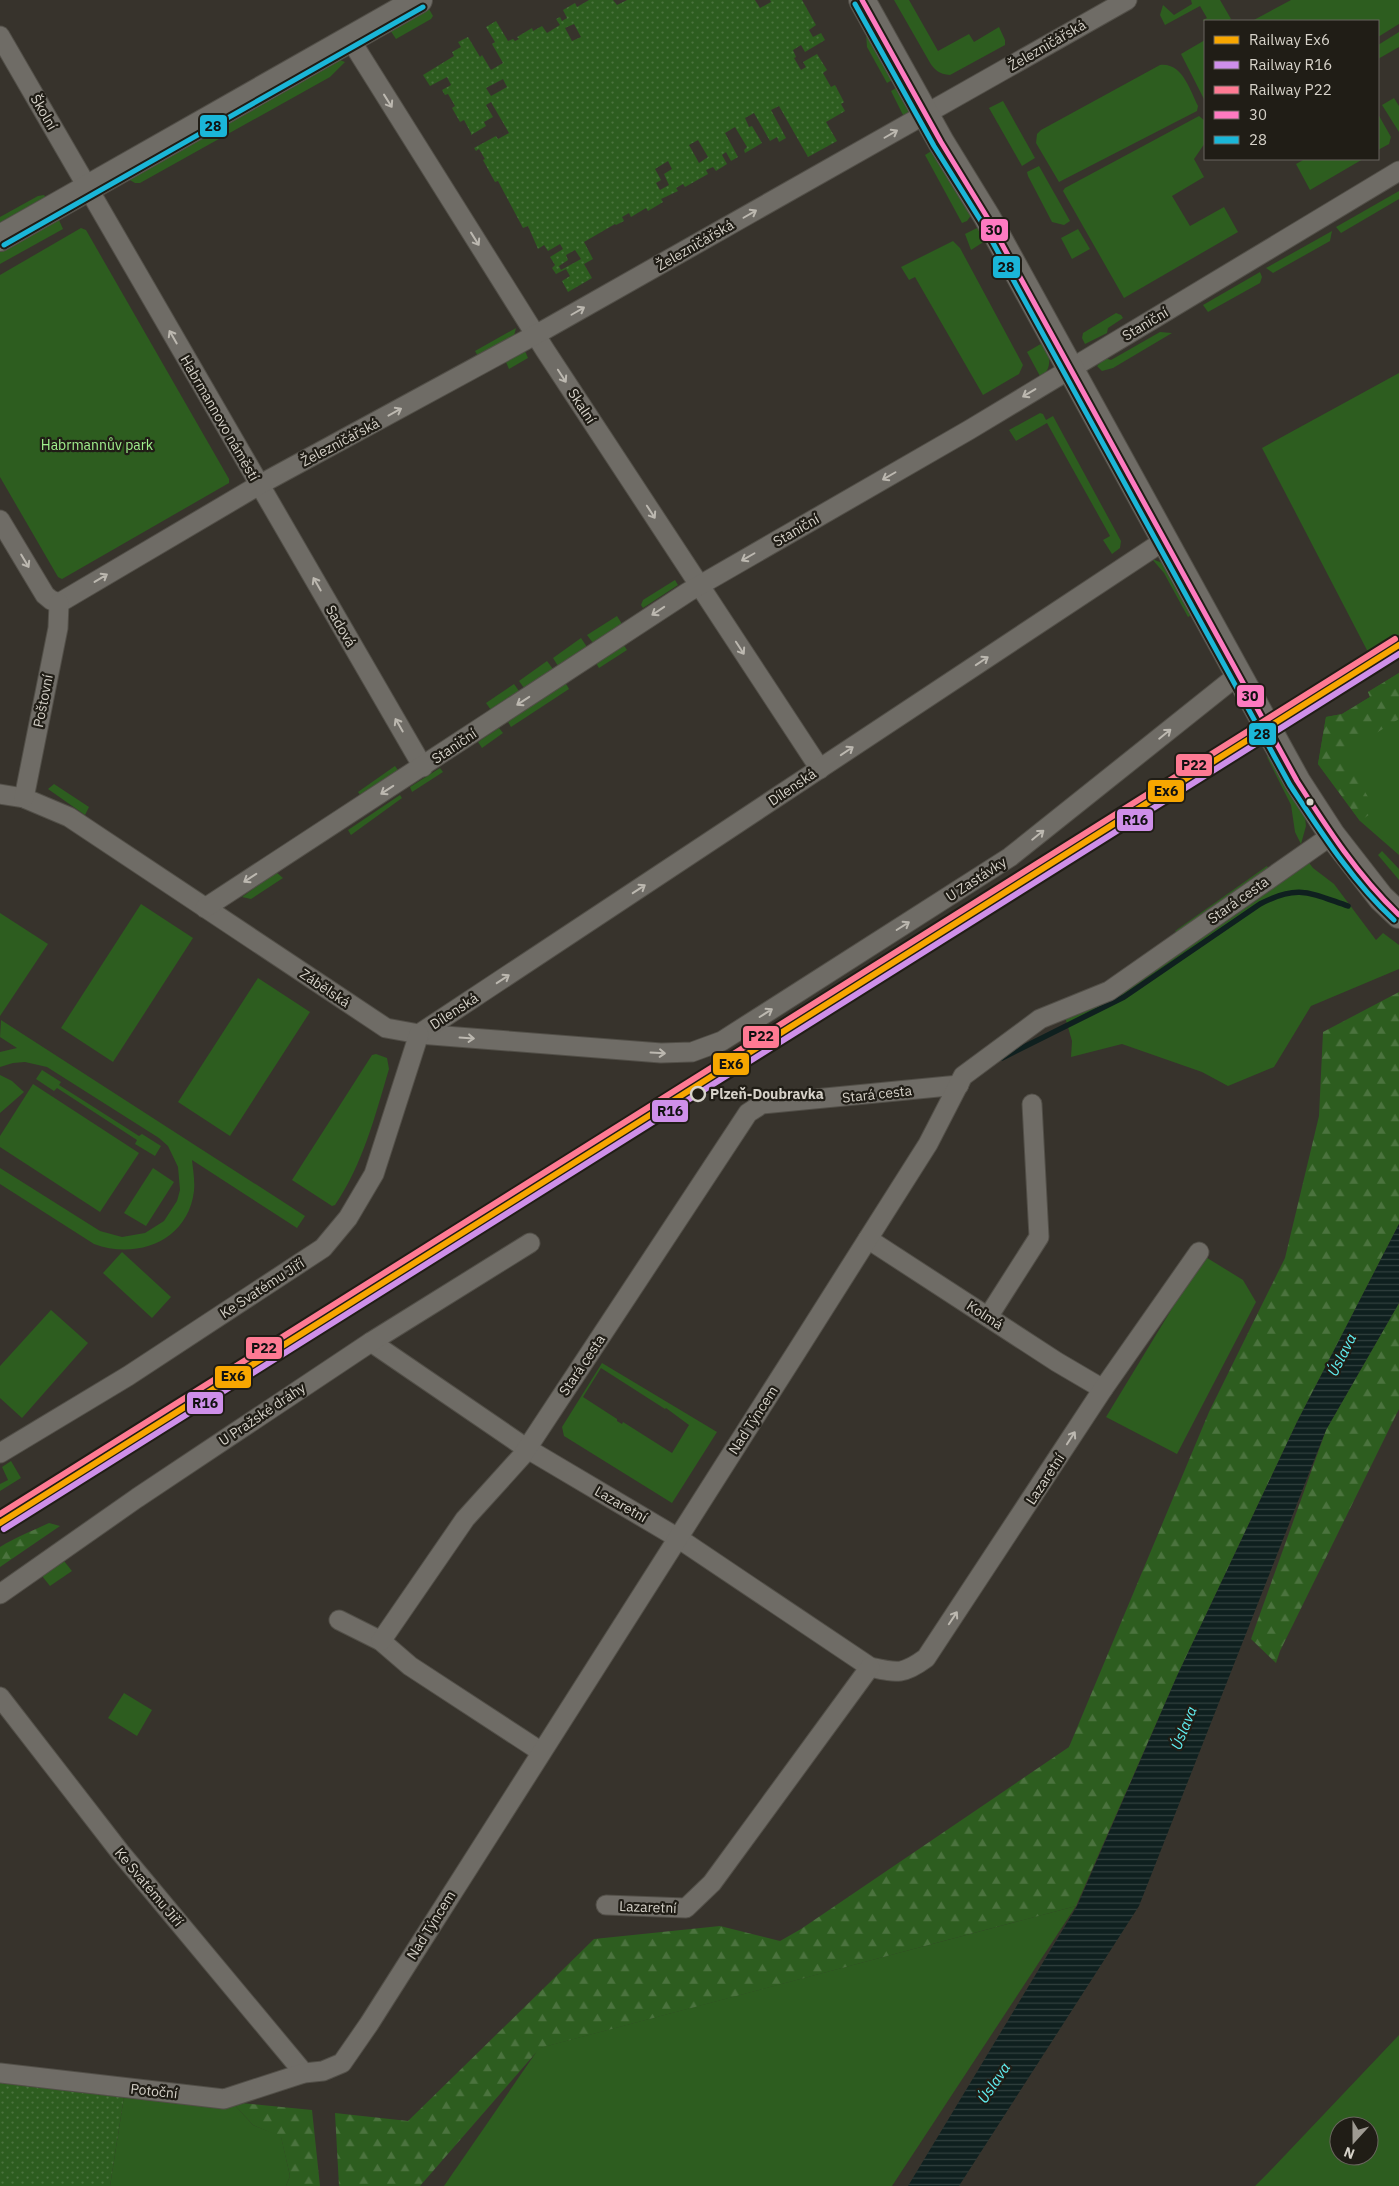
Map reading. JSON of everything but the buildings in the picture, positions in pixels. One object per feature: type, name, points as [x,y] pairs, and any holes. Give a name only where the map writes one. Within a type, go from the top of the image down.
[{"type":"main road","points":[[0,238],[419,0]]},
{"type":"main road","points":[[862,0],[987,216],[1297,781],[1332,835],[1381,898],[1399,915]]},
{"type":"street","name":"Železničářská","points":[[259,485],[535,335],[1127,0]]},
{"type":"street","name":"Školní","points":[[0,36],[87,188]]},
{"type":"street","name":"Skalní","points":[[350,39],[535,335],[820,769]]},
{"type":"street","name":"Staniční","points":[[205,908],[700,585],[969,430],[1399,172]]},
{"type":"street","name":"Habrmannovo náměstí","points":[[59,603],[259,485],[87,188]]},
{"type":"street","name":"Sadová","points":[[259,485],[423,767]]},
{"type":"street","points":[[0,520],[45,595],[59,603]]},
{"type":"street","name":"Dílenská","points":[[419,1034],[1165,540]]},
{"type":"street","name":"Poštovní","points":[[24,798],[58,628],[59,603]]},
{"type":"street","name":"U Zastávky","points":[[692,1052],[722,1041],[1010,857],[1238,674]]},
{"type":"street","name":"Zábělská","points":[[0,794],[24,798],[69,817],[386,1028],[419,1034],[661,1053],[692,1052]]},
{"type":"street","name":"Stará cesta","points":[[381,1641],[465,1520],[522,1456],[748,1113],[762,1104],[959,1085],[963,1076],[1040,1019],[1109,990],[1332,835]]},
{"type":"street","name":"Ke Svatému Jiří","points":[[0,1453],[128,1376],[323,1248],[348,1218],[374,1174],[419,1034]]},
{"type":"street","name":"Nad Týncem","points":[[304,2073],[323,2071],[342,2063],[369,2024],[540,1752],[928,1144],[959,1085]]},
{"type":"street","points":[[988,1317],[1039,1237],[1032,1104]]},
{"type":"street","name":"Kolmá","points":[[868,1239],[1103,1390]]},
{"type":"street","name":"U Pražské dráhy","points":[[0,1594],[148,1490],[371,1342],[530,1243]]},
{"type":"street","name":"Lazaretní","points":[[371,1342],[526,1448],[678,1538],[870,1667],[896,1673],[913,1668],[926,1658],[1103,1390],[1199,1252]]},
{"type":"street","points":[[339,1620],[381,1641],[410,1666],[540,1752]]},
{"type":"street","name":"Lazaretní","points":[[606,1905],[686,1908],[712,1883],[870,1667]]},
{"type":"street","name":"Ke Svatému Jiří","points":[[0,1697],[120,1852],[304,2073]]},
{"type":"street","name":"Potoční","points":[[0,2073],[224,2099],[304,2073]]},
{"type":"green space","points":[[589,0],[613,0],[617,5],[627,0],[755,0],[760,8],[771,2],[770,0],[802,0],[816,25],[809,30],[813,37],[821,33],[825,40],[805,52],[801,45],[793,50],[796,57],[794,58],[801,70],[806,67],[803,62],[817,54],[827,70],[823,73],[831,87],[835,85],[844,102],[841,104],[845,111],[826,122],[837,141],[808,157],[779,106],[771,110],[786,138],[779,142],[777,137],[770,141],[754,113],[745,118],[749,127],[752,126],[762,143],[745,153],[744,150],[747,147],[735,127],[725,133],[738,157],[731,161],[726,152],[722,155],[727,164],[716,171],[713,167],[706,170],[708,174],[685,187],[683,184],[676,188],[678,191],[661,199],[663,202],[648,211],[646,208],[631,217],[629,213],[622,217],[624,221],[615,224],[584,242],[593,259],[584,264],[592,278],[568,292],[562,281],[570,276],[566,269],[556,274],[552,268],[555,265],[550,257],[563,249],[560,244],[548,251],[544,245],[538,249],[528,226],[523,228],[498,181],[495,182],[479,149],[476,151],[474,148],[496,136],[498,139],[509,133],[491,102],[486,105],[493,117],[484,122],[486,126],[471,135],[464,120],[460,122],[452,108],[455,106],[448,94],[445,95],[442,90],[451,85],[447,77],[430,86],[423,75],[454,56],[452,52],[461,47],[458,42],[468,37],[480,57],[482,55],[491,70],[503,63],[492,44],[495,42],[486,27],[496,21],[508,41],[513,39],[515,41],[519,39],[517,37],[532,28],[533,31],[542,26],[547,33],[560,25],[556,19],[560,17],[562,21],[567,18],[563,10],[575,3],[577,7]],"holes":[[[574,24],[581,37],[572,41],[565,28]],[[503,79],[507,87],[491,96],[486,88]],[[698,140],[708,157],[699,163],[689,145]],[[668,161],[672,169],[664,174],[669,185],[660,190],[656,183],[661,180],[655,169]],[[575,250],[581,259],[561,270],[559,266],[568,260],[566,255]]]},
{"type":"green space","points":[[894,0],[909,0],[938,51],[969,34],[974,42],[999,27],[1005,40],[1005,45],[950,75],[940,73],[931,64]]},
{"type":"green space","points":[[1191,0],[1220,0],[1231,19],[1204,22],[1203,20],[1207,18],[1200,6],[1165,25],[1160,15],[1163,5],[1174,15],[1192,4]]},
{"type":"green space","points":[[1291,0],[1399,0],[1399,24],[1379,36],[1379,20],[1254,20]]},
{"type":"green space","points":[[429,9],[433,16],[431,19],[396,39],[390,30]]},
{"type":"green space","points":[[1399,32],[1399,47],[1379,58],[1379,44]]},
{"type":"green space","points":[[866,34],[892,80],[887,83],[867,47]]},
{"type":"green space","points":[[1204,41],[1204,99],[1181,54]]},
{"type":"green space","points":[[340,60],[345,62],[330,77],[140,183],[135,183],[128,179]]},
{"type":"green space","points":[[1160,65],[1168,65],[1180,72],[1198,106],[1197,111],[1059,182],[1036,143],[1037,134],[1041,130]]},
{"type":"green space","points":[[896,88],[910,114],[907,123],[891,91]]},
{"type":"green space","points":[[1394,98],[1399,106],[1399,132],[1382,105]]},
{"type":"green space","points":[[1003,101],[1035,158],[1022,166],[989,108]]},
{"type":"green space","points":[[1199,116],[1204,120],[1204,144],[1194,159],[1204,177],[1172,196],[1190,226],[1224,207],[1238,232],[1124,298],[1063,191],[1065,188]]},
{"type":"green space","points":[[1379,116],[1391,137],[1389,144],[1379,149]]},
{"type":"green space","points":[[933,150],[972,214],[967,221],[962,223],[925,155]]},
{"type":"green space","points":[[1303,160],[1361,160],[1310,190],[1296,164]]},
{"type":"green space","points":[[1039,166],[1070,221],[1064,225],[1052,222],[1028,176],[1027,172]]},
{"type":"green space","points":[[1399,191],[1399,199],[1341,233],[1336,227]]},
{"type":"green space","points":[[44,195],[46,198],[0,224],[0,217],[38,196]]},
{"type":"green space","points":[[58,218],[63,229],[0,264],[0,251]]},
{"type":"green space","name":"Habrmannův park","points":[[81,228],[86,230],[229,479],[229,483],[62,579],[58,577],[0,477],[0,275]]},
{"type":"green space","points":[[977,228],[980,230],[985,241],[971,250],[965,234]]},
{"type":"green space","points":[[1078,229],[1090,249],[1072,259],[1061,238]]},
{"type":"green space","points":[[1332,231],[1330,241],[1273,273],[1266,268]]},
{"type":"green space","points":[[953,241],[960,248],[1023,365],[1019,374],[983,395],[915,277],[909,280],[901,267]]},
{"type":"green space","points":[[1260,272],[1262,277],[1260,283],[1208,312],[1203,305]]},
{"type":"green space","points":[[1116,313],[1123,318],[1108,328],[1107,333],[1085,344],[1082,338],[1083,333]]},
{"type":"green space","points":[[516,328],[514,336],[479,358],[475,351]]},
{"type":"green space","points":[[1160,332],[1172,333],[1113,368],[1102,371],[1097,366],[1105,358],[1111,360]]},
{"type":"green space","points":[[1044,342],[1048,352],[1049,365],[1041,378],[1027,352]]},
{"type":"green space","points":[[525,351],[528,358],[509,369],[506,362]]},
{"type":"green space","points":[[1399,373],[1399,635],[1369,654],[1262,448]]},
{"type":"green space","points":[[1040,413],[1043,414],[1046,420],[1053,416],[1121,541],[1120,548],[1112,554],[1103,540],[1110,536],[1047,423],[1016,441],[1009,430]]},
{"type":"green space","points":[[1152,559],[1165,564],[1193,614],[1188,617],[1164,573]]},
{"type":"green space","points":[[675,580],[678,585],[643,608],[641,605],[643,600]]},
{"type":"green space","points":[[617,616],[622,624],[593,643],[587,635]]},
{"type":"green space","points":[[581,638],[587,647],[558,666],[553,658]]},
{"type":"green space","points":[[623,644],[627,650],[599,668],[596,663]]},
{"type":"green space","points":[[547,661],[553,669],[524,688],[519,681]]},
{"type":"green space","points":[[1399,673],[1399,855],[1360,821],[1318,764],[1326,717],[1342,714],[1370,697],[1368,692]]},
{"type":"green space","points":[[1399,673],[1399,719],[1342,754],[1376,810],[1360,821],[1318,764],[1326,717],[1342,714],[1370,697],[1368,692]]},
{"type":"green space","points":[[565,682],[569,689],[511,727],[508,722]]},
{"type":"green space","points":[[514,684],[519,691],[491,710],[486,703]]},
{"type":"green space","points":[[499,728],[503,733],[482,748],[478,742]]},
{"type":"green space","points":[[1271,754],[1305,817],[1306,826],[1301,844],[1295,832],[1291,805],[1267,757]]},
{"type":"green space","points":[[395,766],[400,773],[363,799],[358,792]]},
{"type":"green space","points":[[440,768],[443,772],[412,792],[410,787]]},
{"type":"green space","points":[[54,784],[89,807],[85,815],[48,789]]},
{"type":"green space","points":[[400,795],[402,798],[351,835],[348,830]]},
{"type":"green space","points":[[1382,851],[1399,869],[1399,880],[1378,855]]},
{"type":"green space","points":[[1304,856],[1313,868],[1334,884],[1376,940],[1383,933],[1399,945],[1399,969],[1311,1006],[1274,1067],[1228,1086],[1202,1072],[1122,1044],[1071,1057],[1072,1041],[1063,1010]]},
{"type":"green space","points":[[1267,866],[1268,868],[1177,933],[1175,931]]},
{"type":"green space","points":[[276,872],[283,878],[251,899],[242,897]]},
{"type":"green space","points":[[141,904],[193,938],[113,1062],[61,1028]]},
{"type":"green space","points":[[0,913],[48,944],[0,1016]]},
{"type":"green space","points":[[258,978],[310,1012],[230,1136],[178,1102]]},
{"type":"green space","points":[[1399,992],[1399,1224],[1297,1422],[1177,1676],[1076,1906],[540,2048],[420,2186],[339,2186],[335,2113],[408,2121],[594,1939],[720,1926],[780,1941],[801,1929],[1069,1747],[1209,1412],[1285,1258],[1319,1116],[1323,1032]]},
{"type":"green space","points":[[1,1020],[305,1216],[297,1228],[192,1160],[194,1191],[190,1208],[182,1223],[171,1234],[158,1242],[127,1250],[94,1244],[0,1184],[0,1168],[100,1231],[122,1237],[145,1233],[164,1221],[177,1201],[180,1190],[178,1167],[168,1146],[159,1138],[47,1067],[25,1062],[0,1067],[0,1052],[17,1048],[0,1037]]},
{"type":"green space","points":[[376,1054],[387,1058],[389,1069],[361,1156],[345,1189],[335,1205],[332,1206],[292,1180],[372,1055]]},
{"type":"green space","points":[[42,1070],[61,1082],[59,1085],[139,1136],[142,1134],[161,1146],[155,1156],[135,1144],[137,1140],[57,1088],[54,1091],[36,1079]]},
{"type":"green space","points":[[0,1075],[12,1081],[24,1092],[0,1113]]},
{"type":"green space","points":[[33,1084],[139,1153],[100,1212],[0,1147],[0,1136]]},
{"type":"green space","points":[[153,1168],[174,1182],[146,1226],[124,1213]]},
{"type":"green space","points":[[122,1252],[171,1297],[152,1318],[103,1273]]},
{"type":"green space","points":[[1204,1256],[1243,1280],[1256,1302],[1177,1454],[1106,1417]]},
{"type":"green space","points":[[1399,1303],[1399,1409],[1280,1651],[1276,1663],[1251,1639],[1326,1430]]},
{"type":"green space","points":[[51,1310],[88,1343],[22,1418],[0,1398],[0,1366]]},
{"type":"green space","points":[[602,1363],[717,1432],[672,1503],[564,1436],[562,1427]],"holes":[[[601,1368],[689,1425],[672,1453],[623,1422],[622,1424],[617,1421],[617,1419],[583,1397]]]},
{"type":"green space","points":[[11,1461],[21,1478],[0,1491],[0,1484],[8,1480],[2,1467]]},
{"type":"green space","points":[[49,1523],[60,1526],[0,1567],[0,1547]]},
{"type":"green space","points":[[64,1561],[72,1571],[50,1586],[42,1576]]},
{"type":"green space","points":[[124,1693],[152,1710],[137,1736],[108,1718]]},
{"type":"green space","points":[[1076,1906],[892,2186],[444,2186],[539,2048]]},
{"type":"green space","points":[[1399,2035],[1399,2186],[1255,2186],[1269,2172]]},
{"type":"green space","points":[[0,2077],[125,2090],[110,2186],[0,2186]]},
{"type":"green space","points":[[125,2090],[232,2102],[253,2125],[281,2136],[290,2176],[286,2186],[110,2186]]},
{"type":"green space","points":[[232,2102],[312,2110],[320,2186],[286,2186],[290,2176],[281,2137],[253,2125]]},
{"type":"water","name":"Úslava","points":[[1399,1224],[1399,1303],[1326,1430],[1139,1906],[959,2186],[908,2186],[1077,1906],[1177,1676],[1297,1422]]},
{"type":"waterway","points":[[1002,1058],[1124,997],[1260,904],[1273,898],[1295,892],[1313,894],[1348,906]]},
{"type":"rail line","name":"P22","points":[[0,1514],[1395,639]]},
{"type":"rail line","name":"Ex6","points":[[0,1523],[1399,645]]},
{"type":"rail line","name":"R16","points":[[4,1529],[1399,654]]},
{"type":"transit line","name":"30","points":[[862,0],[941,142],[987,217],[1297,781],[1357,868],[1399,915]]},
{"type":"transit line","name":"28","points":[[855,4],[934,146],[981,221],[1290,785],[1351,873],[1394,920]]},
{"type":"transit line","name":"28","points":[[4,245],[423,7]]},
{"type":"place","name":"Plzeň-Doubravka","points":[[698,1094]]}]
